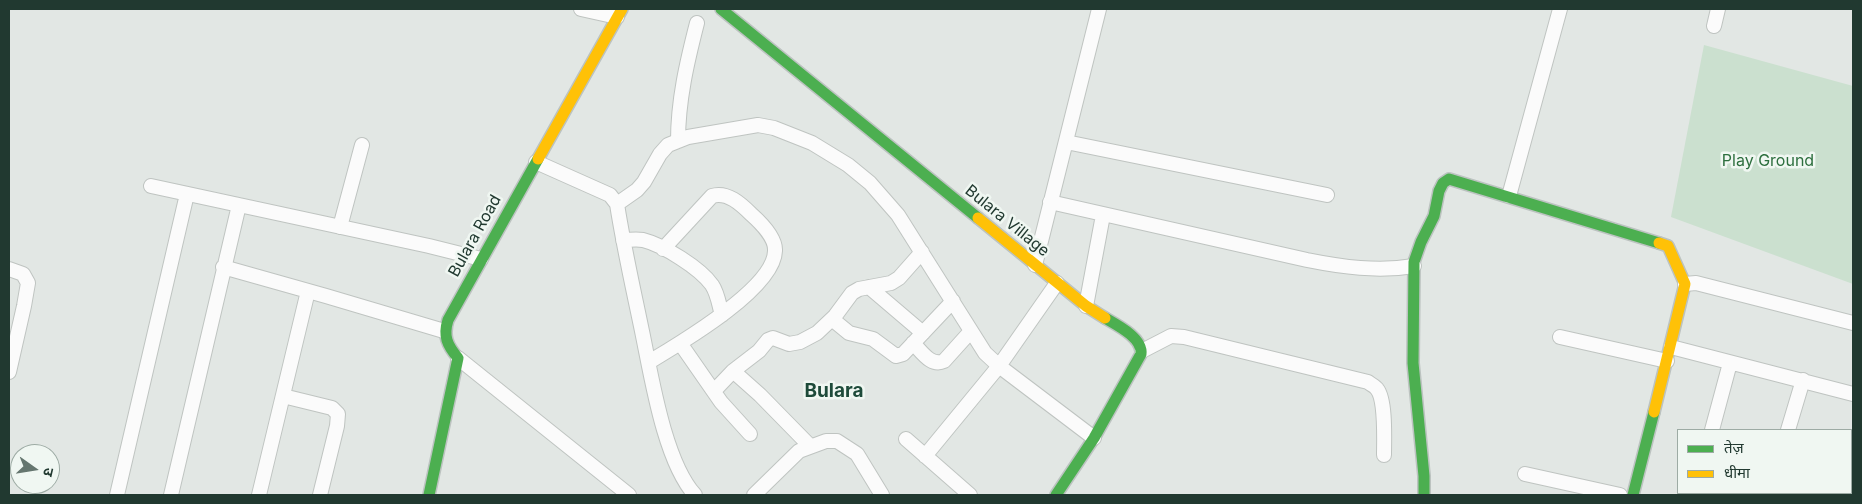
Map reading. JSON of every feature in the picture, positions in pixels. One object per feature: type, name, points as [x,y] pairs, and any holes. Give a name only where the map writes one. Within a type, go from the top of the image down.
[{"type":"street","points":[[581,9],[620,13]]},
{"type":"street","name":"Bulara Village","points":[[721,9],[1057,283],[1086,306],[1132,336],[1142,351]]},
{"type":"street","points":[[1035,264],[1099,9]]},
{"type":"street","points":[[1509,196],[1560,9]]},
{"type":"street","points":[[1714,26],[1718,9]]},
{"type":"street","name":"Bulara Road","points":[[444,332],[451,313],[620,13]]},
{"type":"street","points":[[678,141],[678,115],[684,72],[697,23]]},
{"type":"street","points":[[617,204],[637,190],[644,182],[660,154],[668,145],[688,137],[758,126],[774,128],[812,143],[848,165],[870,183],[898,215],[985,353],[999,366],[1094,438]]},
{"type":"street","points":[[1066,142],[1327,196]]},
{"type":"street","points":[[340,227],[362,145]]},
{"type":"street","points":[[536,162],[610,195],[617,204],[623,240],[664,428],[677,466],[695,495]]},
{"type":"street","points":[[1424,495],[1424,476],[1413,363],[1414,266],[1421,242],[1434,216],[1439,191],[1443,183],[1449,179],[1668,246],[1685,284],[1633,495]]},
{"type":"street","points":[[151,186],[481,259]]},
{"type":"street","points":[[117,495],[187,194]]},
{"type":"street","points":[[649,362],[722,315],[747,296],[770,269],[776,254],[775,247],[758,220],[729,196],[718,194],[712,196],[663,249]]},
{"type":"street","points":[[1050,202],[1340,266],[1384,269],[1414,266]]},
{"type":"street","points":[[171,495],[239,205]]},
{"type":"street","points":[[1086,306],[1103,214]]},
{"type":"street","points":[[623,240],[637,239],[646,241],[663,249],[698,272],[711,284],[717,294],[722,315]]},
{"type":"street","points":[[714,391],[733,371],[760,351],[768,340],[773,338],[789,344],[800,342],[817,333],[832,319],[852,293],[859,289],[891,283],[899,278],[922,252]]},
{"type":"street","points":[[223,267],[444,332],[448,346],[458,358],[628,495]]},
{"type":"street","points":[[9,269],[23,274],[28,283],[9,372]]},
{"type":"street","points":[[925,456],[999,366],[1057,283]]},
{"type":"street","points":[[1685,284],[1696,283],[1853,323]]},
{"type":"street","points":[[869,287],[923,333]]},
{"type":"street","points":[[259,495],[308,291]]},
{"type":"street","points":[[832,319],[849,333],[873,340],[896,356],[903,354],[953,301]]},
{"type":"street","points":[[912,344],[931,362],[938,364],[944,361],[971,330]]},
{"type":"street","points":[[1056,495],[1094,438],[1139,360],[1142,351],[1171,336],[1184,337],[1368,382],[1377,389],[1380,396],[1384,423],[1384,455]]},
{"type":"street","points":[[1560,337],[1730,363],[1853,394]]},
{"type":"street","points":[[680,343],[736,420],[750,434]]},
{"type":"street","points":[[429,495],[458,358]]},
{"type":"street","points":[[1712,429],[1730,363]]},
{"type":"street","points":[[733,371],[760,395],[810,446]]},
{"type":"street","points":[[1788,429],[1803,380]]},
{"type":"street","points":[[283,396],[332,408],[338,414],[337,426],[320,495]]},
{"type":"street","points":[[906,439],[970,495]]},
{"type":"street","points":[[754,495],[799,451],[826,441],[837,442],[858,454],[882,495]]},
{"type":"street","points":[[1525,474],[1620,495]]},
{"type":"green space","name":"Play Ground","points":[[1704,45],[1853,86],[1853,284],[1671,217]]},
{"type":"traffic: fast","points":[[721,9],[978,218]]},
{"type":"traffic: fast","points":[[429,495],[458,358],[447,340],[448,320],[538,159]]},
{"type":"traffic: fast","points":[[1424,495],[1424,476],[1413,363],[1414,262],[1421,242],[1434,216],[1439,191],[1443,183],[1449,179],[1659,243]]},
{"type":"traffic: fast","points":[[1056,495],[1094,438],[1141,354],[1141,348],[1134,337],[1105,318]]},
{"type":"traffic: fast","points":[[1633,495],[1654,412]]},
{"type":"traffic: slow","points":[[538,159],[622,9]]},
{"type":"traffic: slow","points":[[978,218],[1086,306],[1105,318]]},
{"type":"traffic: slow","points":[[1654,412],[1685,284],[1668,246],[1659,243]]},
{"type":"district","name":"Bulara","points":[[834,391]]}]
